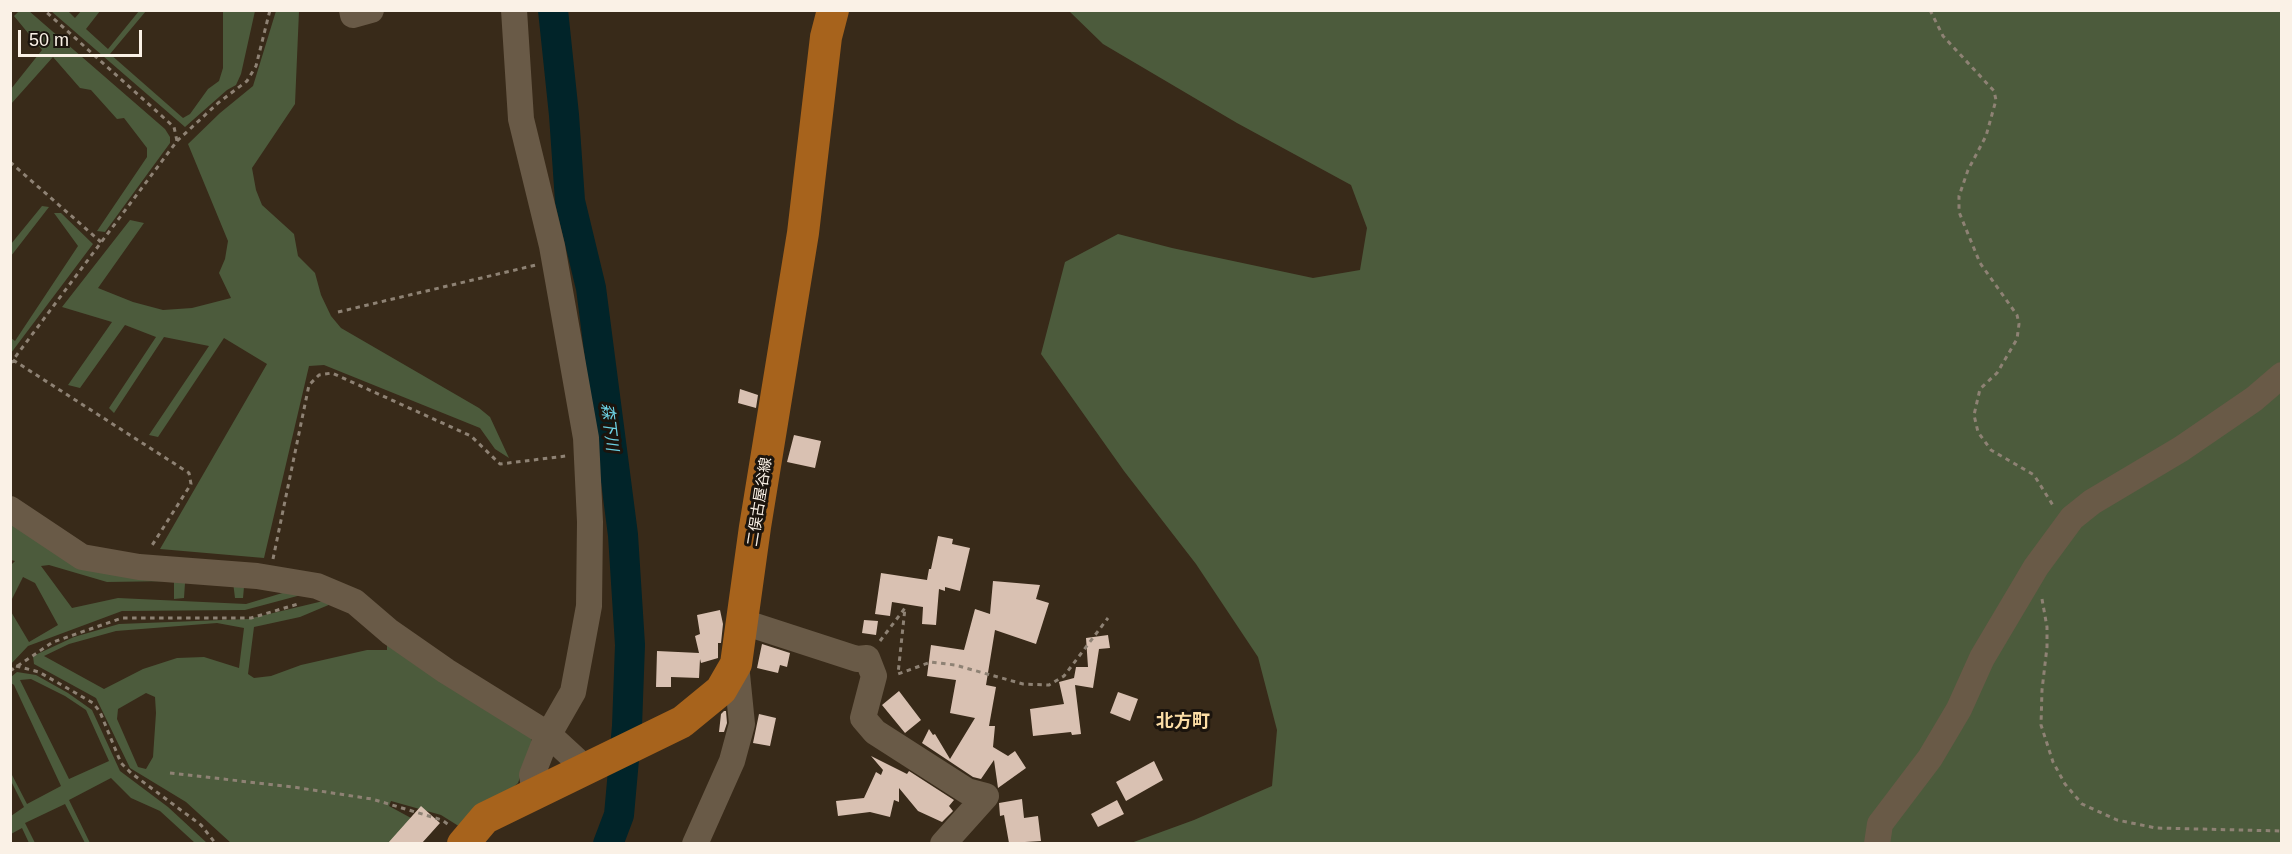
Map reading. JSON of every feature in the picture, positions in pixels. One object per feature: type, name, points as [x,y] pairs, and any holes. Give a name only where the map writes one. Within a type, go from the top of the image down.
[{"type":"main road","name":"二俣古屋谷線","points":[[465,841],[485,818],[682,722],[721,690],[736,664],[802,233],[826,37],[833,10]]},
{"type":"street","points":[[352,10],[353,15],[370,10]]},
{"type":"street","points":[[514,10],[521,119],[555,261],[587,452],[590,522],[589,606],[573,692],[546,739],[532,775],[535,794]]},
{"type":"street","points":[[1877,843],[1880,824],[1930,758],[1959,709],[1982,657],[2036,567],[2072,518],[2092,502],[2181,449],[2254,399],[2282,375]]},
{"type":"street","points":[[10,509],[82,557],[139,567],[245,574],[316,586],[355,602],[390,632],[446,671],[549,735],[586,769]]},
{"type":"street","points":[[743,622],[857,659],[867,658],[874,676],[863,718],[875,732],[967,791],[986,796],[943,843]]},
{"type":"street","points":[[695,843],[732,761],[742,724],[736,664]]},
{"type":"path","points":[[44,10],[174,127],[177,141]]},
{"type":"path","points":[[139,567],[191,484],[189,473],[12,362],[177,141],[218,103],[247,81],[256,66],[270,10]]},
{"type":"path","points":[[1930,10],[1943,36],[1994,91],[1996,100],[1986,136],[1968,170],[1959,196],[1959,212],[1980,263],[2017,315],[2019,324],[2017,339],[1997,373],[1980,389],[1974,416],[1978,432],[1991,450],[2034,475],[2066,526]]},
{"type":"path","points":[[10,162],[101,242]]},
{"type":"path","points":[[338,312],[555,261]]},
{"type":"path","points":[[269,578],[309,385],[319,375],[332,373],[471,436],[500,464],[587,452]]},
{"type":"path","points":[[2036,567],[2047,627],[2041,725],[2053,762],[2065,784],[2082,804],[2117,820],[2156,828],[2282,831]]},
{"type":"path","points":[[10,671],[53,642],[122,618],[251,618],[319,598],[330,591]]},
{"type":"path","points":[[867,658],[905,608],[898,674],[931,662],[955,665],[1023,684],[1049,685],[1064,676],[1108,618]]},
{"type":"path","points":[[16,666],[39,672],[93,703],[100,712],[121,763],[201,825],[216,843]]},
{"type":"path","points":[[170,773],[293,787],[372,799],[442,820],[465,841]]},
{"type":"green space","points":[[19,11],[29,11],[165,129],[170,137],[170,143],[105,232],[97,231],[147,157],[147,148],[124,118],[117,119],[91,90],[80,88],[53,57],[11,104],[11,89],[42,50],[14,16]]},
{"type":"green space","points":[[51,11],[68,11],[75,18],[81,11],[100,11],[86,29],[108,49],[139,11],[146,11],[110,54],[183,118],[190,114],[208,89],[219,81],[223,68],[223,11],[255,11],[241,74],[236,85],[227,90],[185,127]]},
{"type":"green space","points":[[276,11],[299,11],[295,104],[252,168],[256,190],[262,205],[294,234],[298,256],[315,273],[321,295],[331,316],[341,328],[479,408],[490,417],[509,458],[495,449],[480,428],[324,365],[309,366],[264,558],[160,549],[267,364],[224,338],[158,437],[149,435],[209,346],[164,337],[114,413],[109,408],[156,337],[125,325],[80,388],[68,385],[112,322],[62,307],[130,220],[144,223],[98,288],[133,302],[163,310],[192,308],[231,298],[219,273],[225,259],[228,241],[188,144],[220,113],[253,86]]},
{"type":"green space","points":[[1069,11],[2281,11],[2281,843],[1131,843],[1194,820],[1272,786],[1277,730],[1258,657],[1196,564],[1124,471],[1041,354],[1065,262],[1118,234],[1313,278],[1360,270],[1367,228],[1351,185],[1237,123],[1103,44]]},
{"type":"green space","points":[[42,206],[49,207],[11,256],[11,244]]},
{"type":"green space","points":[[54,213],[61,213],[93,244],[11,353],[11,338],[15,341],[78,246]]},
{"type":"green space","points":[[11,524],[40,543],[316,591],[245,610],[122,611],[28,646],[11,664],[10,610],[29,642],[58,625],[35,583],[23,577],[11,601],[11,565],[15,561],[11,560]],"holes":[[[49,565],[107,582],[174,581],[174,599],[184,598],[185,583],[233,582],[235,598],[243,598],[244,587],[289,591],[246,604],[118,598],[72,608],[41,566]]]},
{"type":"green space","points":[[340,597],[396,648],[431,674],[531,736],[532,743],[518,783],[465,830],[441,815],[391,801],[389,806],[411,818],[393,843],[231,843],[186,802],[130,768],[96,698],[34,664],[33,656],[74,637],[119,624],[248,619]],"holes":[[[338,601],[387,643],[387,650],[367,650],[301,665],[271,676],[254,678],[248,674],[254,627],[300,617]],[[217,623],[244,628],[239,668],[204,657],[177,658],[143,669],[104,689],[44,656],[69,644],[116,631]],[[146,693],[155,697],[153,757],[146,769],[138,767],[117,719],[118,709]]]},
{"type":"green space","points":[[17,672],[36,675],[92,710],[120,771],[168,807],[207,843],[195,843],[160,811],[131,798],[111,778],[69,800],[90,843],[85,843],[65,804],[25,823],[35,843],[29,843],[22,828],[11,834],[11,816],[24,807],[11,781],[11,773],[27,804],[61,786],[14,685],[11,683],[11,677]],"holes":[[[31,679],[65,696],[86,710],[109,761],[69,779],[20,680]]]},
{"type":"building","points":[[740,389],[758,395],[756,408],[738,403]]},
{"type":"building","points":[[794,435],[821,441],[815,468],[787,462]]},
{"type":"building","points":[[938,536],[953,539],[952,544],[970,548],[960,591],[945,587],[945,591],[939,589],[936,625],[922,624],[923,607],[892,602],[890,616],[875,614],[881,573],[927,580]]},
{"type":"building","points":[[993,581],[1040,585],[1036,599],[1049,603],[1036,644],[995,630],[986,685],[996,687],[989,726],[995,726],[993,747],[1008,756],[1015,751],[1026,768],[998,788],[994,760],[981,779],[973,777],[922,743],[929,729],[933,735],[935,734],[950,759],[975,718],[950,713],[956,680],[927,676],[931,645],[964,650],[975,609],[990,614]]},
{"type":"building","points":[[720,610],[723,624],[721,643],[718,643],[718,658],[701,663],[700,659],[699,678],[671,677],[671,687],[656,687],[657,651],[699,653],[695,636],[700,634],[697,615]]},
{"type":"building","points":[[864,620],[878,621],[876,635],[862,633]]},
{"type":"building","points":[[1108,635],[1110,648],[1099,649],[1093,688],[1075,685],[1081,734],[1072,735],[1071,732],[1033,736],[1030,709],[1064,704],[1059,682],[1074,678],[1076,667],[1088,667],[1086,638]]},
{"type":"building","points":[[762,644],[790,653],[787,667],[780,665],[778,673],[757,668]]},
{"type":"building","points":[[899,691],[921,720],[905,733],[882,705]]},
{"type":"building","points":[[1118,692],[1138,699],[1130,721],[1110,713]]},
{"type":"building","points":[[726,711],[727,723],[724,732],[719,732],[721,714]]},
{"type":"building","points":[[759,714],[776,718],[770,746],[753,743]]},
{"type":"building","points":[[871,756],[907,774],[909,771],[954,800],[949,806],[953,811],[942,822],[918,811],[899,788],[899,802],[894,800],[890,817],[870,812],[838,816],[836,801],[864,798],[876,772],[881,775],[883,770]]},
{"type":"building","points":[[1154,761],[1163,780],[1126,801],[1116,782]]},
{"type":"building","points":[[1022,799],[1024,818],[1038,816],[1041,841],[1009,843],[1004,815],[1000,816],[999,803]]},
{"type":"building","points":[[1117,800],[1124,814],[1098,827],[1091,814]]},
{"type":"building","points":[[421,806],[440,823],[422,843],[388,843]]},
{"type":"waterway","name":"森下川","points":[[553,10],[570,201],[591,288],[623,535],[630,645],[627,726],[619,815],[608,844]]},
{"type":"district","name":"北方町","points":[[1183,722]]}]
